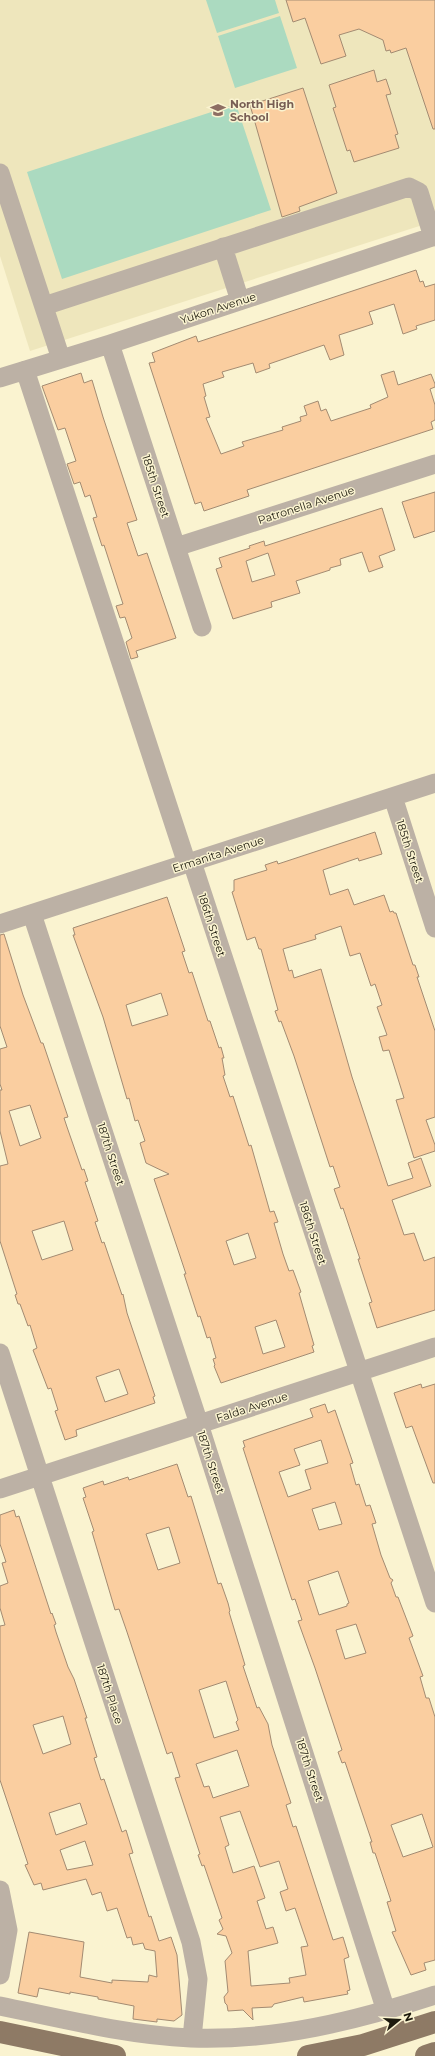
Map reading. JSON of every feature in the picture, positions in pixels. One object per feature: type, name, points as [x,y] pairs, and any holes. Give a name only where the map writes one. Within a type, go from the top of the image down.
[{"type":"main road","points":[[308,2056],[363,2045],[435,2022]]},
{"type":"main road","points":[[0,2032],[115,2056]]},
{"type":"main road","points":[[426,2056],[435,2053]]},
{"type":"street","points":[[0,173],[62,359]]},
{"type":"street","points":[[44,306],[409,187],[419,192],[434,237]]},
{"type":"street","name":"Yukon Avenue","points":[[0,378],[110,344],[434,237]]},
{"type":"street","points":[[223,247],[240,301]]},
{"type":"street","name":"185th Street","points":[[110,344],[202,627]]},
{"type":"street","name":"186th Street","points":[[25,370],[435,1603]]},
{"type":"street","name":"Patronella Avenue","points":[[176,547],[435,464]]},
{"type":"street","name":"Ermanita Avenue","points":[[0,924],[435,783]]},
{"type":"street","name":"185th Street","points":[[393,797],[435,928]]},
{"type":"street","name":"187th Street","points":[[32,914],[200,1424],[386,2011]]},
{"type":"street","name":"Falda Avenue","points":[[0,1490],[435,1347]]},
{"type":"street","name":"187th Place","points":[[0,1353],[191,1942],[198,1979],[192,2038]]},
{"type":"street","points":[[0,1890],[8,1930],[0,1975]]},
{"type":"street","points":[[0,2006],[133,2033],[192,2038],[261,2036],[316,2028],[386,2011],[435,1995]]},
{"type":"shaded area","name":"North High School","points":[[0,0],[435,0],[435,221],[30,351],[0,256]]},
{"type":"green space","points":[[206,0],[275,0],[279,13],[217,33]]},
{"type":"green space","points":[[280,16],[297,68],[235,88],[218,36]]},
{"type":"green space","points":[[236,104],[271,210],[62,279],[27,172]]},
{"type":"building","points":[[286,0],[435,0],[435,129],[433,129],[406,48],[391,53],[390,50],[386,51],[383,40],[359,29],[339,35],[346,56],[321,64],[305,18],[293,22]]},
{"type":"building","points":[[374,70],[377,82],[386,79],[391,94],[386,95],[398,134],[395,135],[399,148],[354,162],[350,150],[347,151],[333,108],[336,107],[329,85]]},
{"type":"building","points":[[303,88],[337,193],[299,207],[300,211],[282,217],[250,105]]},
{"type":"building","points":[[416,270],[420,282],[423,281],[425,287],[435,284],[435,320],[416,326],[417,329],[403,334],[394,304],[369,312],[373,324],[339,335],[344,355],[330,360],[324,345],[269,364],[270,368],[256,373],[253,363],[222,372],[224,377],[203,384],[206,396],[204,397],[210,417],[206,418],[221,454],[244,446],[242,442],[283,430],[282,427],[301,421],[300,417],[307,415],[304,406],[318,401],[321,411],[326,409],[331,421],[371,408],[370,405],[388,397],[381,375],[394,371],[398,385],[431,374],[435,384],[435,387],[430,389],[435,405],[435,420],[431,422],[433,429],[247,490],[249,496],[204,511],[201,502],[195,504],[149,363],[155,362],[152,353],[196,336],[198,342]]},
{"type":"building","points":[[81,373],[84,383],[92,380],[137,520],[127,523],[138,556],[147,553],[176,638],[136,651],[138,657],[131,659],[126,642],[132,638],[125,617],[120,618],[116,606],[123,604],[104,545],[102,546],[93,518],[97,517],[90,495],[85,497],[80,482],[74,484],[67,464],[76,461],[65,428],[58,430],[42,386]]},
{"type":"building","points":[[435,492],[435,531],[414,538],[402,502]]},
{"type":"building","points":[[382,508],[395,550],[379,556],[383,567],[369,572],[362,552],[340,559],[341,565],[296,581],[300,593],[271,602],[272,607],[233,619],[216,569],[222,567],[219,558],[250,548],[249,546],[264,541],[265,546]],"holes":[[[268,553],[275,575],[252,582],[246,561]]]},
{"type":"building","points":[[375,832],[382,854],[359,861],[358,858],[323,870],[330,895],[348,889],[354,905],[384,895],[390,912],[393,911],[396,913],[413,965],[415,965],[419,977],[417,977],[435,1031],[435,1117],[426,1120],[435,1145],[435,1151],[414,1158],[396,1100],[404,1098],[389,1050],[383,1051],[379,1037],[387,1035],[377,1007],[382,1005],[375,984],[371,986],[360,953],[350,956],[341,926],[315,935],[316,939],[283,949],[289,971],[292,970],[294,978],[321,969],[352,1077],[388,1186],[413,1178],[408,1163],[421,1158],[431,1186],[392,1200],[404,1235],[414,1233],[424,1261],[435,1257],[435,1310],[377,1328],[369,1303],[372,1302],[358,1259],[360,1259],[343,1208],[341,1209],[334,1189],[340,1187],[333,1166],[330,1167],[294,1056],[281,1021],[279,1022],[275,1011],[278,1010],[261,949],[259,949],[255,937],[247,940],[232,892],[234,891],[234,880],[267,870],[265,865],[277,861],[278,864]]},
{"type":"building","points":[[167,897],[185,951],[182,952],[189,973],[192,972],[208,1021],[210,1021],[219,1048],[221,1047],[224,1058],[222,1058],[225,1075],[223,1076],[230,1097],[233,1096],[249,1146],[251,1145],[270,1212],[274,1211],[278,1222],[274,1223],[283,1254],[289,1271],[293,1270],[301,1292],[299,1293],[314,1345],[312,1346],[314,1352],[221,1383],[214,1366],[213,1359],[216,1358],[210,1337],[207,1338],[200,1316],[198,1317],[184,1274],[186,1274],[154,1179],[169,1174],[146,1163],[140,1143],[145,1141],[138,1120],[135,1121],[129,1098],[127,1099],[103,1017],[73,935],[75,935],[73,928]],"holes":[[[161,993],[168,1015],[132,1026],[126,1005]],[[248,1233],[256,1258],[234,1265],[226,1241]],[[276,1320],[285,1347],[263,1354],[255,1327]]]},
{"type":"building","points":[[4,934],[23,995],[41,1043],[43,1043],[68,1117],[64,1118],[82,1170],[84,1169],[88,1181],[85,1182],[98,1221],[95,1222],[102,1243],[104,1242],[122,1295],[123,1294],[127,1313],[155,1396],[153,1397],[155,1403],[76,1430],[77,1436],[65,1440],[55,1411],[58,1410],[51,1388],[48,1389],[33,1350],[37,1348],[30,1325],[28,1326],[20,1304],[18,1304],[15,1295],[17,1294],[0,1241],[0,1166],[8,1164],[0,1131],[0,1090],[2,1090],[0,1084],[0,1049],[7,1047],[0,1026],[0,935]],"holes":[[[30,1105],[41,1138],[20,1146],[9,1111]],[[64,1221],[73,1250],[42,1260],[32,1231]],[[119,1369],[128,1394],[105,1402],[96,1377]]]},
{"type":"building","points":[[421,1384],[422,1388],[435,1384],[435,1483],[433,1483],[412,1426],[406,1428],[394,1393]]},
{"type":"building","points":[[325,1404],[328,1413],[335,1410],[353,1463],[350,1464],[356,1485],[359,1484],[366,1506],[370,1505],[376,1523],[372,1524],[381,1555],[390,1578],[393,1580],[391,1583],[396,1597],[398,1597],[413,1636],[409,1638],[423,1676],[420,1677],[426,1698],[429,1698],[435,1717],[435,1960],[424,1963],[426,1970],[411,1975],[392,1932],[396,1931],[387,1902],[391,1901],[375,1853],[373,1853],[370,1842],[372,1842],[345,1762],[342,1763],[338,1752],[342,1750],[298,1621],[302,1620],[295,1599],[292,1600],[243,1448],[245,1447],[243,1441],[313,1417],[310,1409]],"holes":[[[321,1440],[328,1463],[305,1470],[311,1489],[288,1497],[279,1472],[300,1465],[294,1449]],[[335,1502],[342,1524],[319,1530],[312,1509]],[[338,1571],[349,1603],[347,1606],[319,1615],[308,1581]],[[356,1624],[366,1653],[345,1659],[336,1630]],[[422,1814],[433,1847],[403,1857],[391,1825]]]},
{"type":"building","points":[[177,1464],[188,1497],[191,1496],[218,1584],[221,1583],[228,1603],[229,1612],[245,1665],[243,1666],[257,1708],[259,1707],[268,1724],[272,1745],[291,1803],[286,1805],[293,1827],[296,1826],[333,1940],[343,1937],[349,1957],[344,1959],[350,1990],[347,1991],[348,1994],[304,2002],[303,1997],[274,2004],[272,2007],[252,2008],[253,2020],[243,2010],[228,2011],[224,1997],[228,1992],[225,1961],[232,1953],[226,1936],[217,1934],[223,1929],[219,1920],[222,1918],[204,1865],[202,1866],[198,1855],[200,1854],[175,1778],[180,1777],[172,1752],[167,1754],[119,1609],[115,1610],[92,1532],[94,1531],[83,1498],[86,1497],[83,1488],[103,1481],[104,1485],[128,1477],[129,1480]],"holes":[[[169,1527],[180,1563],[158,1570],[146,1534]],[[226,1681],[238,1720],[236,1722],[239,1730],[214,1738],[199,1690]],[[237,1750],[249,1786],[213,1798],[209,1786],[204,1787],[196,1764]],[[240,1811],[260,1867],[279,1861],[288,1889],[280,1892],[286,1911],[295,1908],[308,1946],[301,1947],[306,1975],[289,1978],[290,1983],[251,1986],[248,1951],[278,1943],[273,1927],[266,1929],[257,1901],[265,1898],[254,1866],[233,1873],[225,1847],[229,1845],[220,1817]]]},
{"type":"building","points":[[14,1510],[16,1517],[19,1516],[51,1614],[52,1613],[56,1624],[54,1625],[56,1632],[87,1718],[85,1718],[97,1757],[94,1758],[101,1780],[104,1779],[122,1832],[126,1830],[133,1853],[129,1854],[149,1917],[151,1916],[159,1941],[171,1937],[177,1955],[182,2015],[174,2021],[157,2019],[157,2022],[133,2019],[134,2006],[98,1999],[98,1997],[70,1992],[70,1994],[39,1988],[37,1997],[18,1993],[29,1932],[84,1942],[80,1977],[112,1983],[112,1980],[148,1982],[149,1975],[157,1977],[155,1951],[145,1949],[143,1943],[133,1945],[131,1937],[127,1938],[117,1908],[107,1911],[101,1892],[92,1895],[86,1879],[43,1890],[41,1883],[34,1885],[25,1865],[28,1864],[0,1780],[0,1626],[5,1625],[0,1608],[0,1586],[8,1583],[2,1563],[6,1562],[0,1544],[0,1515]],"holes":[[[63,1716],[71,1744],[43,1754],[33,1725]],[[80,1803],[87,1824],[56,1835],[49,1813]],[[85,1841],[93,1865],[67,1870],[60,1850]]]},
{"type":"place","name":"North High School","points":[[218,110]]}]
